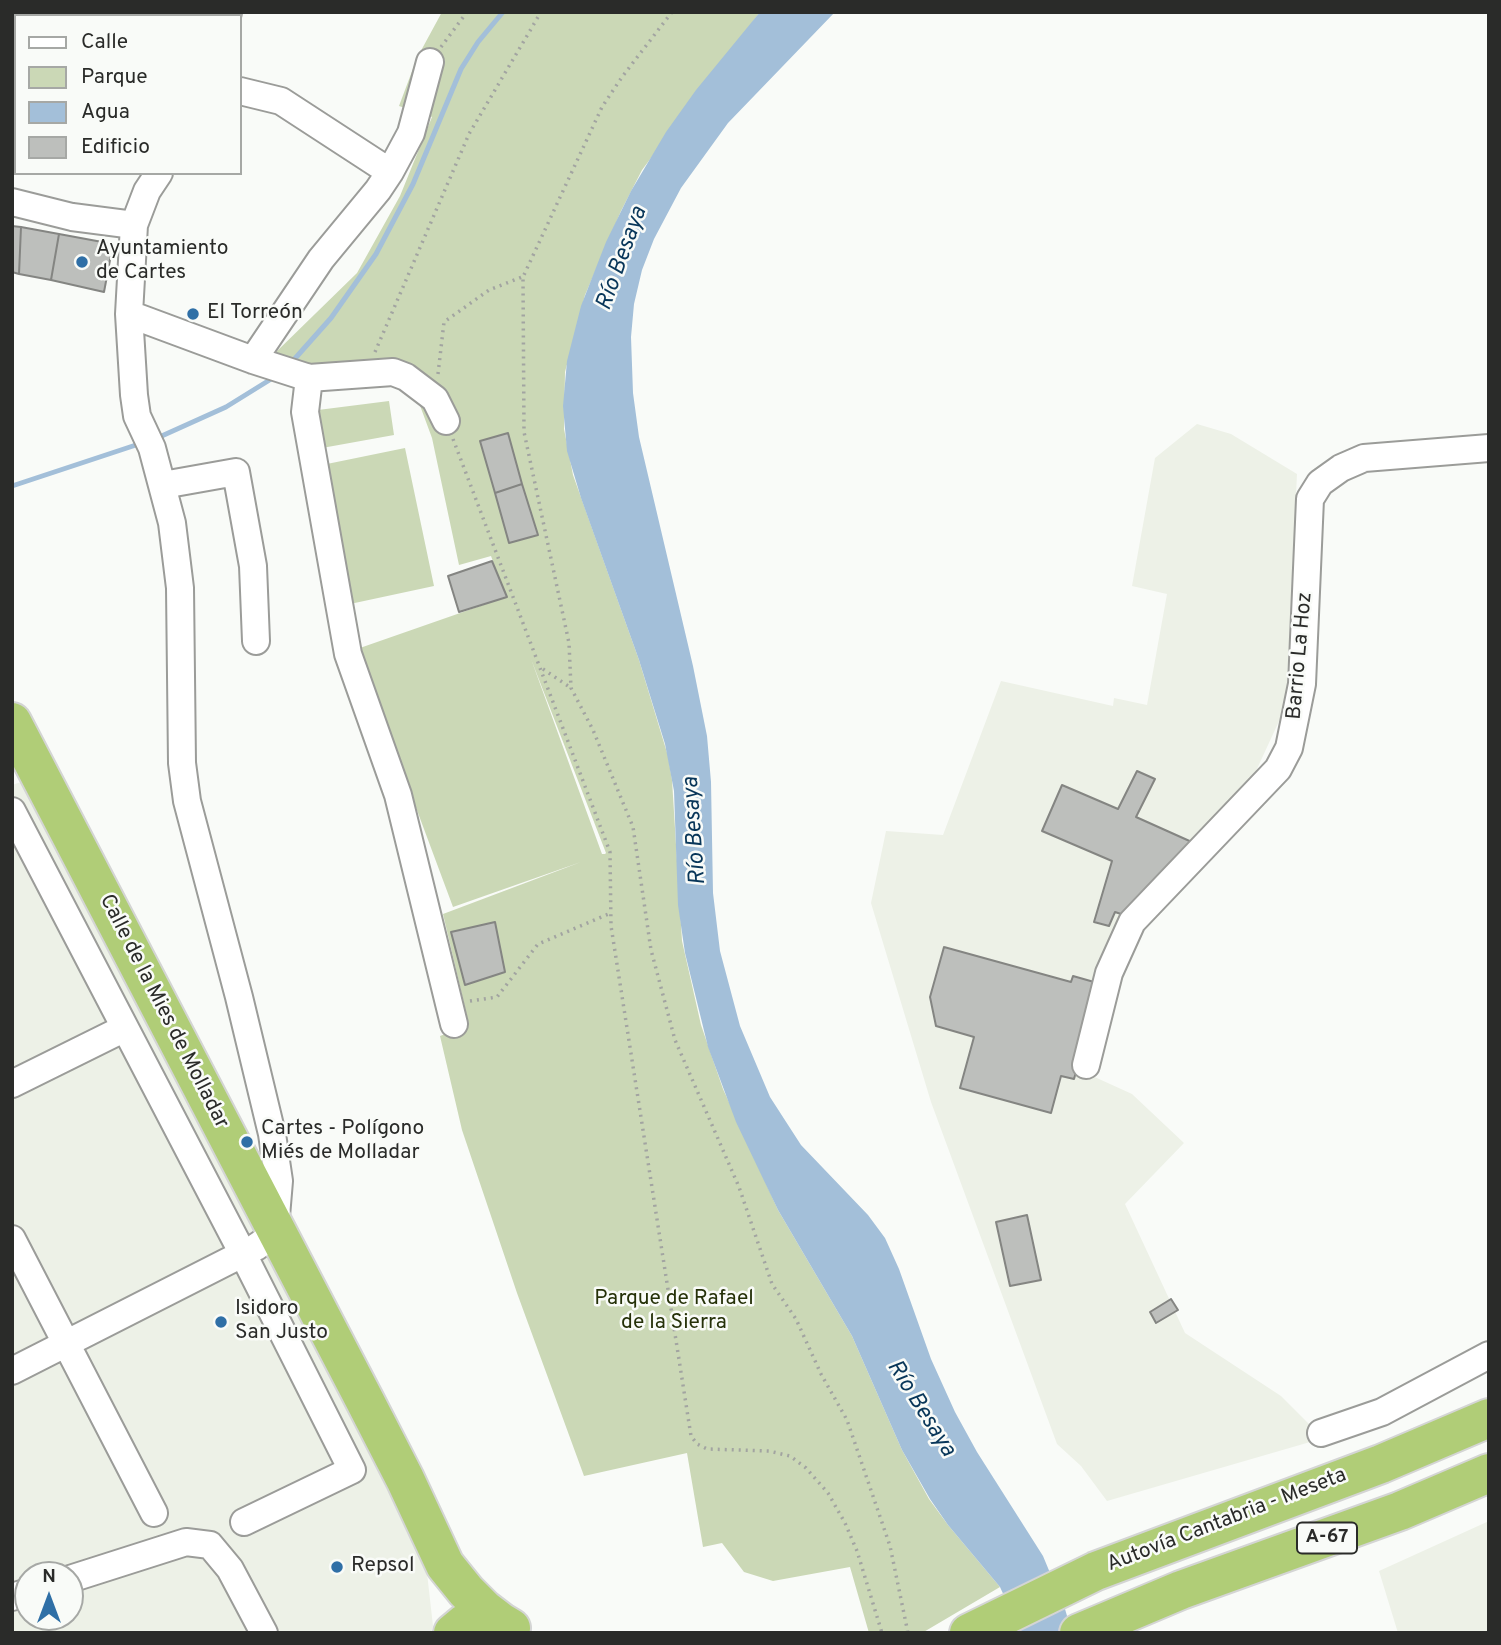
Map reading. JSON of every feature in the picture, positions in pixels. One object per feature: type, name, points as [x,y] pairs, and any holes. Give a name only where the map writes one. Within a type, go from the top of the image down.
[{"type":"highway","name":"Calle de la Mies de Molladar","points":[[12,722],[405,1479],[445,1565],[484,1609],[509,1627]]},
{"type":"highway","points":[[940,1633],[1045,1578],[1140,1545],[1382,1450],[1397,1446],[1422,1447],[1489,1418]]},
{"type":"highway","name":"A-67","points":[[1079,1633],[1167,1603],[1489,1473]]},
{"type":"highway","name":"Autovía Cantabria - Meseta","points":[[970,1633],[1140,1545]]},
{"type":"highway","name":"Calle de la Mies de Molladar","points":[[445,1565],[447,1633]]},
{"type":"highway","points":[[1115,1633],[1167,1603]]},
{"type":"highway","points":[[453,1633],[474,1620],[483,1619],[509,1627]]},
{"type":"street","points":[[263,363],[321,259],[390,172],[411,133],[430,62]]},
{"type":"street","points":[[242,91],[281,101],[390,172]]},
{"type":"street","points":[[12,1371],[243,1254],[269,1238],[275,1228],[279,1181],[272,1134],[187,801],[182,763],[180,588],[174,536],[152,448],[137,416],[129,314],[134,225],[158,175]]},
{"type":"street","points":[[12,202],[72,217],[134,225]]},
{"type":"street","points":[[129,314],[304,377],[393,372],[419,386],[435,399],[446,421]]},
{"type":"street","points":[[304,377],[305,412],[348,654],[398,795],[452,1014]]},
{"type":"street","name":"Barrio La Hoz","points":[[1086,1065],[1109,973],[1132,922],[1278,769],[1289,748],[1303,684],[1310,499],[1320,483],[1341,468],[1364,458],[1489,448]]},
{"type":"street","points":[[163,485],[236,472],[253,566],[256,641]]},
{"type":"street","points":[[12,803],[46,787]]},
{"type":"street","points":[[12,811],[243,1254],[352,1470],[244,1522]]},
{"type":"street","points":[[12,1084],[125,1028]]},
{"type":"street","points":[[12,1239],[154,1513]]},
{"type":"street","points":[[1321,1433],[1382,1412],[1489,1355]]},
{"type":"street","points":[[84,1575],[186,1542],[210,1545],[230,1569],[264,1633]]},
{"type":"path","points":[[430,62],[467,12]]},
{"type":"path","points":[[366,374],[469,134],[541,12]]},
{"type":"path","points":[[672,12],[602,107],[523,277],[524,432],[565,623],[572,688],[593,730],[633,827],[651,950],[675,1040],[739,1187],[772,1284],[796,1319],[821,1374],[847,1420],[890,1546],[908,1633]]},
{"type":"path","points":[[419,386],[437,376],[444,322],[489,290],[523,277]]},
{"type":"path","points":[[446,421],[610,852],[611,926],[691,1436],[697,1444],[707,1449],[769,1451],[790,1456],[806,1468],[828,1493],[845,1522],[858,1551],[882,1633]]},
{"type":"path","points":[[541,667],[572,688]]},
{"type":"path","points":[[452,1014],[497,996],[537,944],[611,913]]},
{"type":"shaded area","points":[[1197,424],[1231,434],[1297,474],[1286,706],[1256,771],[1131,910],[1077,1069],[1132,1094],[1184,1143],[1125,1204],[1185,1333],[1281,1396],[1312,1427],[1317,1440],[1107,1501],[1081,1466],[1057,1444],[931,1102],[871,903],[886,831],[943,835],[1001,681],[1113,706],[1114,698],[1147,705],[1167,594],[1132,586],[1155,458]]},
{"type":"shaded area","points":[[27,780],[406,1513],[427,1573],[433,1626],[431,1633],[12,1633],[12,785]]},
{"type":"shaded area","points":[[1489,1521],[1489,1633],[1398,1633],[1379,1571]]},
{"type":"green space","name":"Parque de Rafael de la Sierra","points":[[442,12],[760,12],[642,170],[621,211],[585,295],[565,372],[564,429],[573,475],[639,660],[668,756],[672,780],[682,941],[701,1025],[723,1089],[778,1210],[852,1336],[902,1450],[929,1499],[1000,1587],[922,1633],[869,1633],[850,1567],[773,1581],[744,1572],[722,1543],[703,1547],[687,1453],[584,1476],[517,1293],[462,1130],[440,1036],[469,1025],[443,914],[581,862],[453,907],[357,649],[506,597],[491,556],[459,565],[432,438],[405,365],[324,369],[274,354],[357,273],[400,196],[432,117],[399,106],[417,58]],"holes":[[[531,659],[606,853],[602,854]]]},
{"type":"green space","points":[[389,401],[394,435],[322,448],[318,410]]},
{"type":"green space","points":[[405,448],[434,586],[350,604],[322,465]]},
{"type":"water","name":"Río Besaya","points":[[760,12],[835,12],[728,123],[681,188],[654,239],[642,270],[634,304],[631,337],[633,393],[639,437],[707,736],[711,782],[713,893],[720,951],[740,1026],[770,1097],[801,1145],[868,1215],[885,1238],[931,1359],[955,1412],[1043,1556],[1072,1633],[1021,1633],[1000,1587],[930,1499],[902,1450],[852,1336],[778,1210],[736,1122],[708,1047],[685,953],[678,905],[674,791],[665,744],[567,451],[563,406],[567,361],[581,306],[606,242],[631,191],[666,132],[696,90]]},
{"type":"building","points":[[12,226],[21,227],[19,274],[12,272]]},
{"type":"building","points":[[21,227],[59,234],[51,280],[19,274]]},
{"type":"building","name":"Ayuntamiento de Cartes","points":[[59,234],[113,244],[104,292],[51,280]]},
{"type":"building","points":[[508,433],[522,484],[495,493],[480,441]]},
{"type":"building","points":[[522,484],[538,535],[509,543],[495,493]]},
{"type":"building","points":[[492,561],[507,597],[459,612],[448,576]]},
{"type":"building","points":[[1137,771],[1155,779],[1136,817],[1194,843],[1127,916],[1115,912],[1109,926],[1094,922],[1112,861],[1042,831],[1062,785],[1118,809]]},
{"type":"building","points":[[495,922],[505,972],[465,985],[451,932]]},
{"type":"building","points":[[944,947],[1071,982],[1073,976],[1101,984],[1074,1079],[1061,1076],[1051,1113],[960,1088],[974,1037],[936,1026],[930,997]]},
{"type":"building","points":[[1027,1215],[1041,1280],[1010,1286],[996,1222]]},
{"type":"building","points":[[1171,1299],[1178,1310],[1156,1323],[1150,1312]]},
{"type":"waterway","points":[[291,363],[331,318],[376,254],[413,184],[461,69],[478,42],[503,12]]},
{"type":"waterway","points":[[155,439],[226,407],[276,376]]},
{"type":"waterway","points":[[12,486],[142,443]]},
{"type":"place","name":"Ayuntamiento de Cartes","points":[[82,262]]},
{"type":"place","name":"El Torreón","points":[[193,314]]},
{"type":"place","name":"Cartes - Polígono Miés de Molladar","points":[[247,1142]]},
{"type":"place","name":"Isidoro San Justo","points":[[221,1322]]},
{"type":"place","name":"Repsol","points":[[337,1567]]}]
